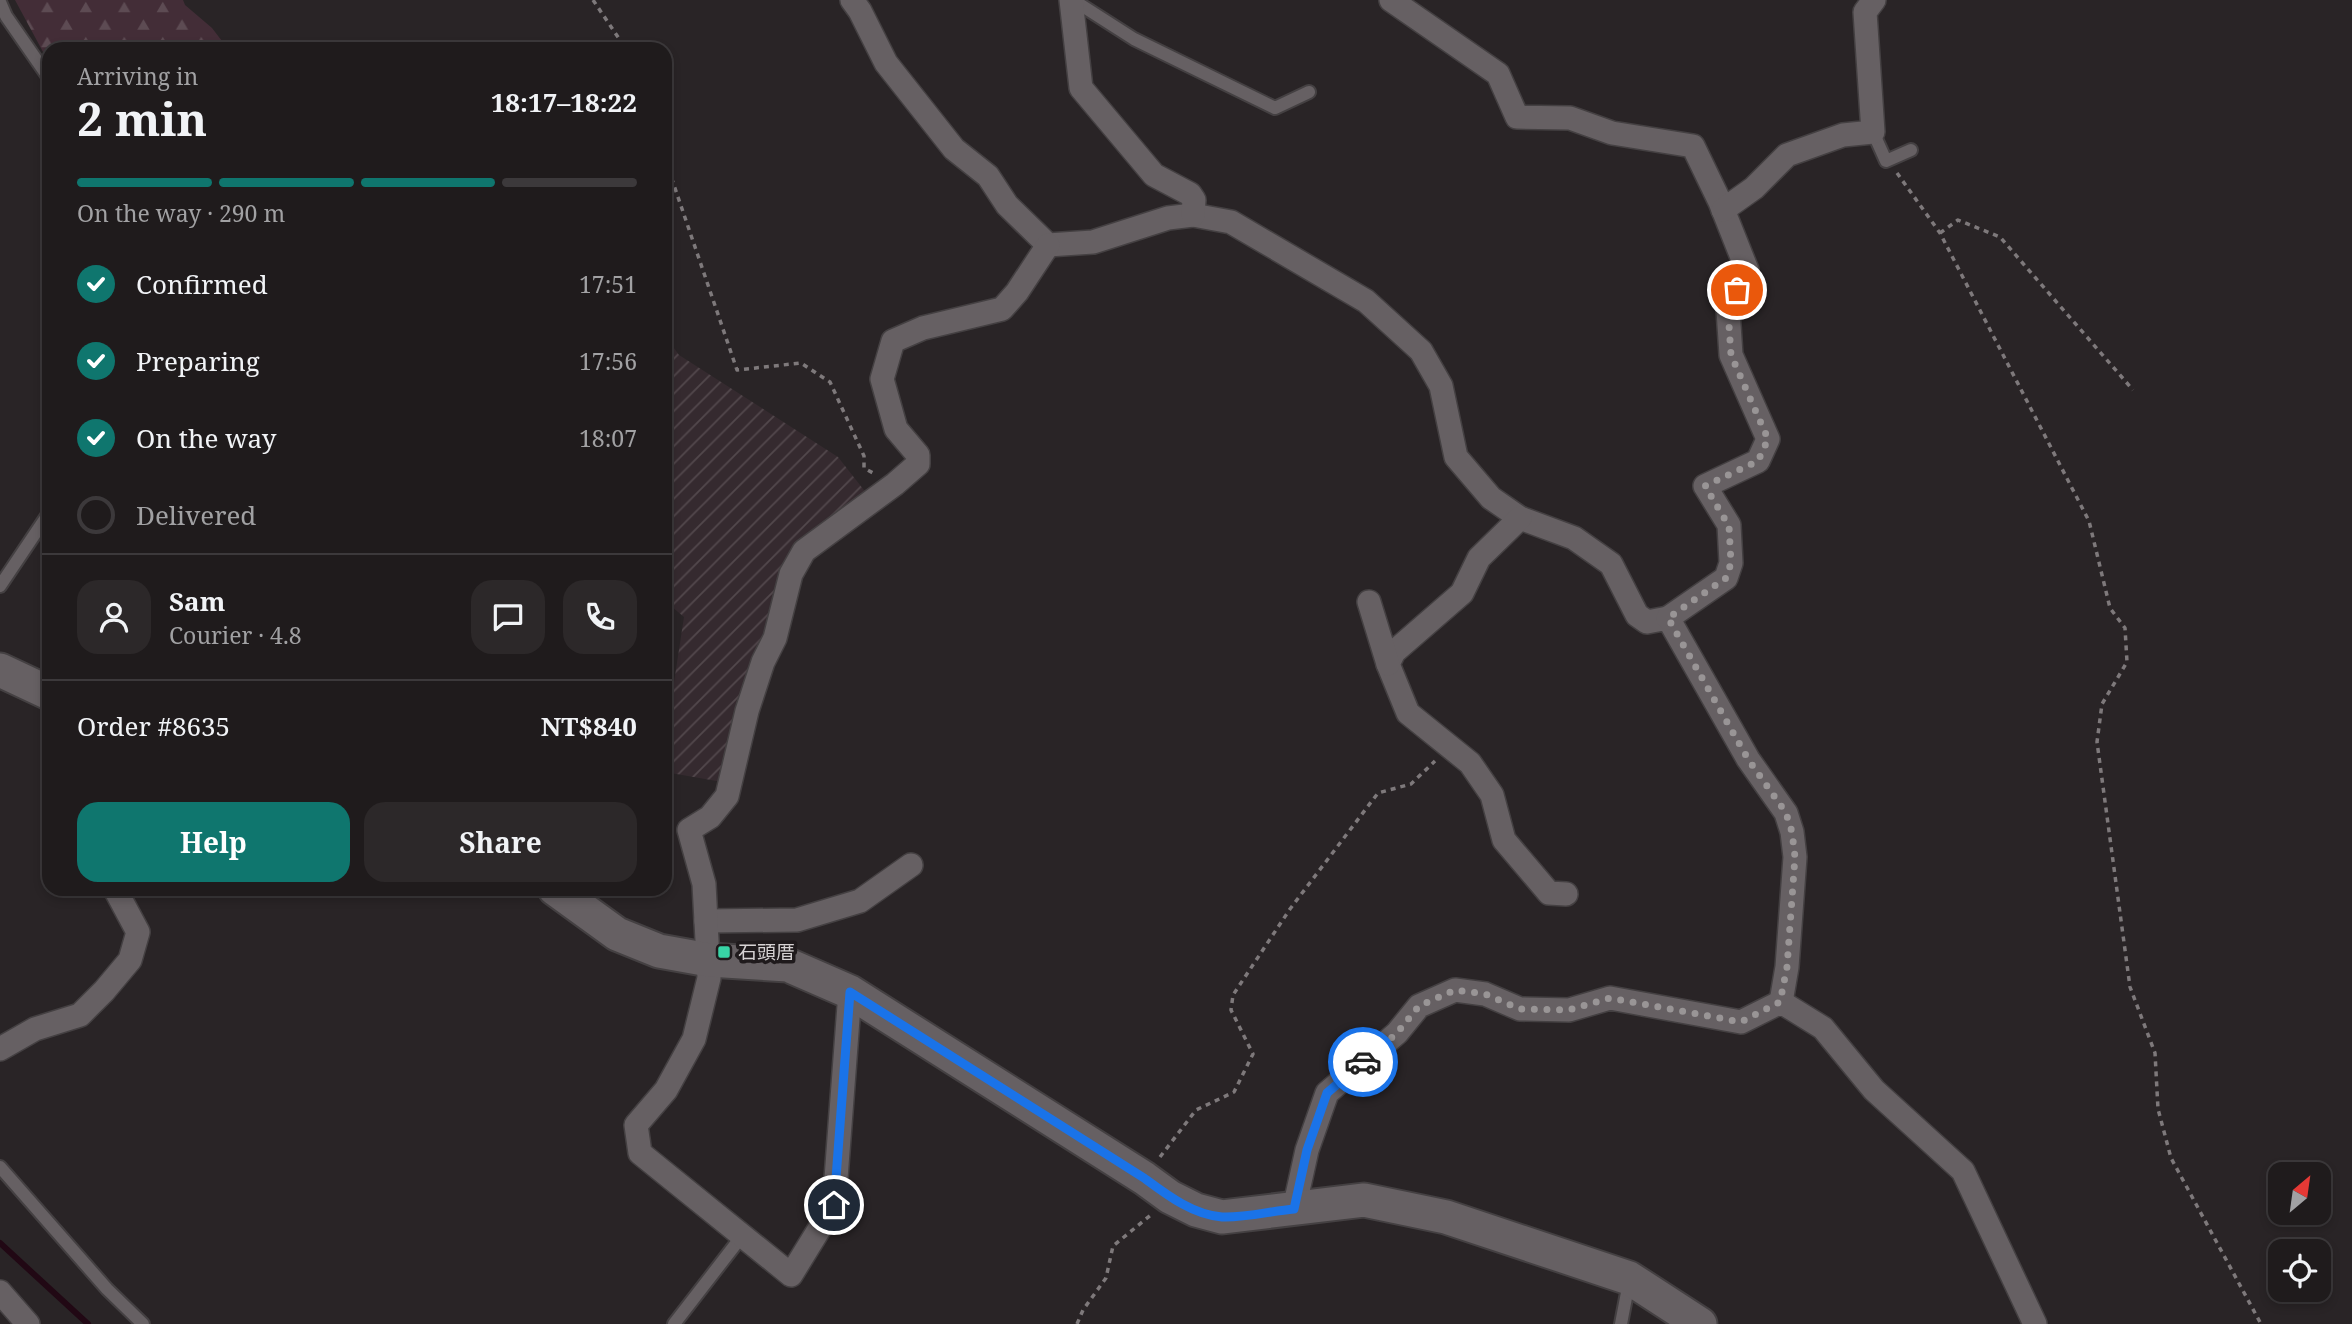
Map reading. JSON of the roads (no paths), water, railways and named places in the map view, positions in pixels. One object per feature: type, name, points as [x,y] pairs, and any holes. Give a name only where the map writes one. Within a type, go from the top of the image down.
[{"type":"street","points":[[852,0],[887,63],[954,149],[988,176],[1007,205],[1048,245],[1093,242],[1168,218],[1193,215],[1231,222],[1366,301],[1421,351],[1441,386],[1455,457],[1491,498],[1520,518],[1574,538],[1611,564],[1637,615],[1647,622],[1668,618],[1726,578],[1731,563],[1729,526],[1705,486],[1758,461],[1768,439],[1731,355],[1728,310],[1747,270],[1723,210],[1693,146],[1612,134],[1570,118],[1517,117],[1498,74],[1391,0]]},
{"type":"street","points":[[1072,0],[1081,88],[1154,175],[1190,194],[1194,200],[1193,215]]},
{"type":"street","points":[[1723,210],[1754,188],[1787,155],[1843,135],[1873,132],[1865,12],[1874,0]]},
{"type":"street","points":[[850,992],[834,1205],[791,1275],[640,1153],[636,1125],[666,1090],[694,1039],[709,978],[704,884],[690,830],[710,817],[727,796],[747,710],[763,662],[775,638],[791,575],[804,551],[918,464],[918,455],[896,429],[882,379],[893,341],[923,328],[1002,309],[1017,292],[1048,245]]},
{"type":"street","points":[[1388,664],[1394,652],[1462,593],[1479,558],[1520,518]]},
{"type":"street","points":[[1369,602],[1388,664],[1408,713],[1471,763],[1492,795],[1504,840],[1549,893],[1566,894]]},
{"type":"street","points":[[1668,618],[1748,759],[1786,813],[1792,832],[1795,857],[1787,967],[1780,1002]]},
{"type":"street","points":[[0,670],[42,690]]},
{"type":"street","points":[[706,921],[797,920],[860,901],[911,865]]},
{"type":"street","points":[[0,1049],[35,1028],[80,1015],[130,960],[138,932],[119,896]]},
{"type":"street","points":[[571,897],[617,933],[659,951],[709,960],[788,965],[850,992],[1144,1178],[1170,1198],[1196,1210],[1222,1217],[1364,1199],[1446,1217],[1629,1278],[1700,1324]]},
{"type":"street","points":[[1294,1209],[1307,1150],[1327,1093],[1397,1033],[1419,1006],[1455,990],[1485,994],[1520,1009],[1569,1010],[1610,998],[1741,1022],[1780,1002]]},
{"type":"street","points":[[1780,1002],[1823,1028],[1874,1090],[1963,1171],[2035,1324]]},
{"type":"street","points":[[0,1292],[29,1324]]},
{"type":"lane","points":[[1072,0],[1134,39],[1275,108],[1309,92]]},
{"type":"lane","points":[[0,2],[6,16],[42,68]]},
{"type":"lane","points":[[1873,132],[1886,161],[1911,150]]},
{"type":"lane","points":[[0,586],[42,523]]},
{"type":"lane","points":[[0,1167],[107,1289],[143,1324]]},
{"type":"lane","points":[[674,1324],[742,1236]]},
{"type":"lane","points":[[1621,1324],[1629,1278]]},
{"type":"waterway","points":[[0,1243],[88,1324]]},
{"type":"place","name":"石頭厝","points":[[724,952]]}]
